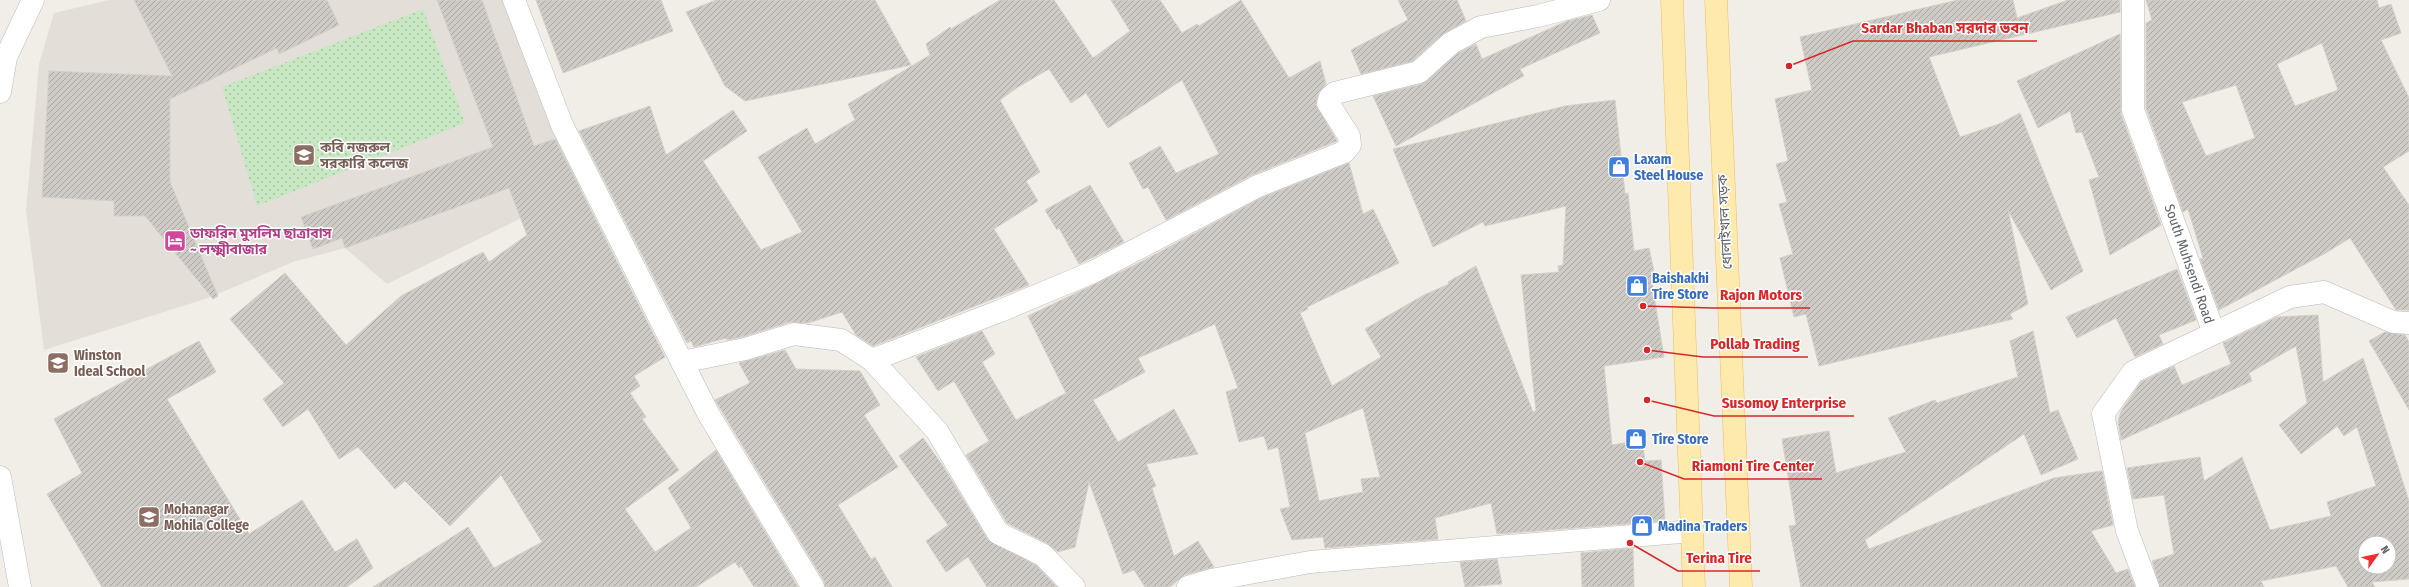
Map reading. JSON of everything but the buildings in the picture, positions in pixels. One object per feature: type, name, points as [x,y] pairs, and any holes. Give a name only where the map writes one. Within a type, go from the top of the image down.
[{"type":"main road","points":[[1672,0],[1694,587]]},
{"type":"main road","name":"ধোলাইখাল সড়ক","points":[[1716,0],[1741,587]]},
{"type":"street","points":[[0,92],[6,58],[33,0]]},
{"type":"street","points":[[514,0],[562,126],[708,415],[813,587]]},
{"type":"street","points":[[872,360],[1000,311],[1093,272],[1258,186],[1344,152],[1350,145],[1349,136],[1328,103],[1330,97],[1335,92],[1419,72],[1451,43],[1481,27],[1538,16],[1599,0]]},
{"type":"street","name":"South Muhsendi Road","points":[[2133,0],[2133,110],[2214,333],[2133,372],[2103,414],[2127,531],[2148,587]]},
{"type":"street","points":[[2214,333],[2290,297],[2324,292],[2393,322],[2409,323]]},
{"type":"street","points":[[682,362],[745,349],[794,334],[841,340],[872,360],[937,431],[998,533],[1043,555],[1074,587]]},
{"type":"street","points":[[0,477],[20,587]]},
{"type":"street","points":[[1188,587],[1211,580],[1310,562],[1693,531]]},
{"type":"shaded area","name":"কবি নজরুল সরকারি কলেজ","points":[[109,0],[514,0],[591,184],[387,284],[345,248],[293,262],[208,298],[44,350],[26,210],[39,64],[54,13]]},
{"type":"green space","points":[[423,9],[465,123],[257,206],[222,87]]},
{"type":"place","name":"Sardar Bhaban সরদার ভবন","points":[[1789,66]]},
{"type":"place","name":"কবি নজরুল সরকারি কলেজ","points":[[304,155]]},
{"type":"place","name":"Laxam Steel House","points":[[1619,167]]},
{"type":"place","name":"ডাফরিন মুসলিম ছাত্রাবাস ~ লক্ষ্মীবাজার","points":[[175,241]]},
{"type":"place","name":"Baishakhi Tire Store","points":[[1637,286]]},
{"type":"place","name":"Rajon Motors","points":[[1643,306]]},
{"type":"place","name":"Pollab Trading","points":[[1647,350]]},
{"type":"place","name":"Winston Ideal School","points":[[58,363]]},
{"type":"place","name":"Susomoy Enterprise","points":[[1647,400]]},
{"type":"place","name":"Tire Store","points":[[1636,439]]},
{"type":"place","name":"Riamoni Tire Center","points":[[1640,462]]},
{"type":"place","name":"Mohanagar Mohila College","points":[[149,517]]},
{"type":"place","name":"Madina Traders","points":[[1642,526]]},
{"type":"place","name":"Terina Tire","points":[[1630,543]]}]
